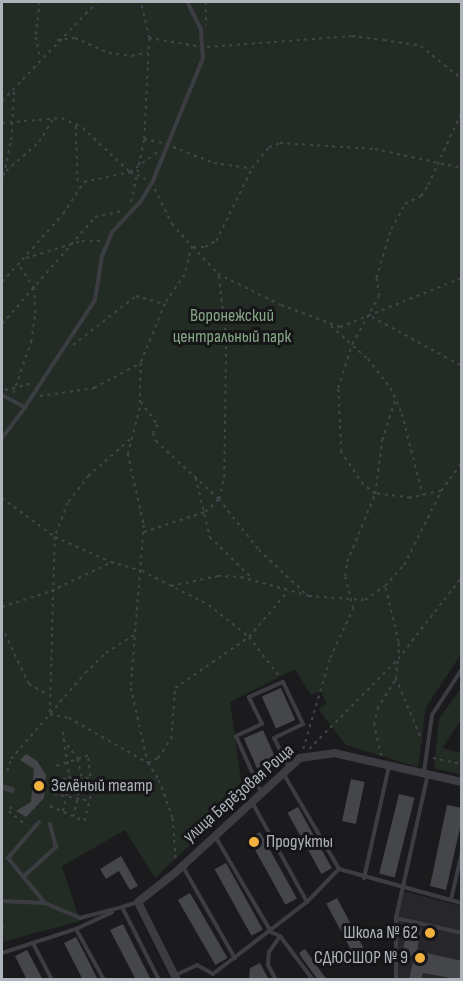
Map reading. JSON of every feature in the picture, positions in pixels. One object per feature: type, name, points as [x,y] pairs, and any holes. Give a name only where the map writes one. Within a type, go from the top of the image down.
[{"type":"street","name":"улица Берёзовая Роща","points":[[138,902],[179,869],[300,758],[334,753],[462,782]]},
{"type":"street","points":[[2,788],[12,790]]},
{"type":"street","points":[[138,902],[176,977]]},
{"type":"lane","points":[[2,438],[95,300],[107,241],[130,210],[141,201],[152,183],[203,58],[203,46],[196,15],[187,2]]},
{"type":"lane","points":[[2,393],[25,407]]},
{"type":"lane","points":[[396,980],[396,918],[426,774],[426,756],[432,715],[462,669]]},
{"type":"lane","points":[[261,792],[236,736],[262,724],[249,697],[283,682],[303,724],[274,738],[286,770],[339,869],[364,878],[462,903]]},
{"type":"lane","points":[[364,878],[389,765]]},
{"type":"lane","points":[[251,801],[308,902]]},
{"type":"lane","points":[[39,822],[8,858],[45,903]]},
{"type":"lane","points":[[23,877],[56,847],[50,824]]},
{"type":"lane","points":[[215,836],[271,932],[280,936],[313,980]]},
{"type":"lane","points":[[451,900],[462,852]]},
{"type":"lane","points":[[179,869],[235,958]]},
{"type":"lane","points":[[213,974],[308,902],[339,869]]},
{"type":"lane","points":[[2,901],[45,903],[80,918],[138,902]]},
{"type":"lane","points":[[2,953],[76,929],[122,907]]},
{"type":"lane","points":[[122,907],[159,980]]},
{"type":"lane","points":[[396,918],[462,933]]},
{"type":"lane","points":[[76,929],[104,980]]},
{"type":"lane","points":[[276,980],[268,965],[269,952],[280,936]]},
{"type":"lane","points":[[33,943],[52,980]]},
{"type":"lane","points":[[176,977],[197,965],[213,974],[216,980]]},
{"type":"path","points":[[40,2],[36,38],[40,58]]},
{"type":"path","points":[[2,101],[56,40],[97,2]]},
{"type":"path","points":[[136,2],[145,2]]},
{"type":"path","points":[[206,2],[206,34]]},
{"type":"path","points":[[2,324],[74,245],[95,217],[130,210],[144,139],[149,38],[141,3]]},
{"type":"path","points":[[149,38],[203,46],[352,36],[384,40],[421,46],[462,79]]},
{"type":"path","points":[[56,40],[75,38],[109,53],[132,56],[148,52]]},
{"type":"path","points":[[203,46],[204,40]]},
{"type":"path","points":[[2,183],[15,87]]},
{"type":"path","points":[[441,491],[423,496],[375,494],[348,467],[341,452],[338,388],[352,344],[371,316],[379,296],[376,278],[391,229],[405,204],[421,196],[438,165],[462,111]]},
{"type":"path","points":[[2,123],[62,118],[76,125],[105,146],[130,172],[152,183],[172,224],[218,274],[331,325],[381,373],[396,397],[423,496]]},
{"type":"path","points":[[5,172],[25,158],[52,120]]},
{"type":"path","points":[[76,125],[80,143],[78,188]]},
{"type":"path","points":[[144,139],[168,144],[187,155],[214,163],[252,168]]},
{"type":"path","points":[[192,246],[205,247],[216,241],[252,168],[269,147],[286,143],[375,149],[438,165],[462,168]]},
{"type":"path","points":[[2,282],[19,266],[63,214],[78,188],[90,180],[130,172],[168,144]]},
{"type":"path","points":[[25,258],[88,240],[107,241]]},
{"type":"path","points":[[179,869],[172,818],[159,780],[148,763],[131,688],[144,532],[128,454],[140,401],[141,363],[165,304],[185,275],[192,246]]},
{"type":"path","points":[[10,399],[31,342],[34,289],[19,266]]},
{"type":"path","points":[[144,532],[205,512],[219,499],[224,477],[226,339],[218,274]]},
{"type":"path","points":[[331,325],[348,325],[462,278]]},
{"type":"path","points":[[71,346],[136,296],[165,304]]},
{"type":"path","points":[[371,316],[462,366]]},
{"type":"path","points":[[30,398],[94,388],[126,375],[141,363]]},
{"type":"path","points":[[2,393],[44,377]]},
{"type":"path","points":[[300,758],[330,658],[353,609],[345,576],[347,562],[375,494],[382,440],[396,397]]},
{"type":"path","points":[[140,401],[158,425],[153,434],[156,441],[219,499],[260,550],[309,596]]},
{"type":"path","points":[[50,714],[51,591],[55,537],[68,502],[89,476],[130,440]]},
{"type":"path","points":[[171,586],[218,576],[253,579],[309,596],[352,601],[365,600],[385,586],[421,538],[441,491],[462,462]]},
{"type":"path","points":[[195,475],[210,537],[253,579]]},
{"type":"path","points":[[2,498],[55,537],[111,562],[142,571],[209,605],[249,637],[283,682]]},
{"type":"path","points":[[2,607],[51,591],[111,562]]},
{"type":"path","points":[[300,758],[398,659],[462,577]]},
{"type":"path","points":[[385,586],[399,643],[398,659],[396,678],[377,709],[374,725],[378,753],[389,765]]},
{"type":"path","points":[[148,763],[168,747],[172,698],[182,680],[204,671],[249,637],[288,591]]},
{"type":"path","points":[[2,627],[29,684],[38,692],[50,696]]},
{"type":"path","points":[[7,771],[11,759],[106,653],[135,634]]},
{"type":"path","points":[[396,678],[426,756],[462,764]]},
{"type":"path","points":[[50,714],[69,718],[148,763]]},
{"type":"path","points":[[63,732],[70,779],[63,812]]},
{"type":"path","points":[[63,739],[78,759],[82,778],[80,799],[74,817]]},
{"type":"path","points":[[50,806],[84,821],[90,801],[91,778],[88,756],[54,767]]},
{"type":"path","points":[[33,768],[38,762]]},
{"type":"path","points":[[56,779],[91,778]]},
{"type":"path","points":[[54,794],[90,801]]},
{"type":"path","points":[[29,803],[35,809]]},
{"type":"path","points":[[12,807],[9,811],[31,832]]},
{"type":"shaded area","name":"Школа № 62","points":[[403,891],[461,906],[461,979],[398,980],[398,921]]},
{"type":"green space","name":"Воронежский центральный парк","points":[[2,2],[462,2],[461,654],[426,707],[418,767],[346,745],[318,709],[327,704],[321,692],[311,695],[295,669],[230,702],[243,795],[155,878],[125,830],[62,866],[80,921],[2,942]]},
{"type":"green space","points":[[461,688],[461,720],[442,748],[461,753],[461,775],[434,768],[439,719]]},
{"type":"building","points":[[281,688],[295,720],[276,729],[262,697]]},
{"type":"building","points":[[263,730],[279,766],[260,774],[244,739]]},
{"type":"building","points":[[26,754],[37,761],[46,775],[44,798],[26,817],[16,811],[31,802],[34,769],[20,760]]},
{"type":"building","points":[[351,779],[365,782],[356,824],[342,821]]},
{"type":"building","points":[[399,794],[415,798],[395,877],[379,874]]},
{"type":"building","points":[[447,805],[462,808],[462,819],[446,890],[430,886]]},
{"type":"building","points":[[298,807],[332,868],[321,874],[288,813]]},
{"type":"building","points":[[260,832],[297,898],[285,905],[249,838]]},
{"type":"building","points":[[121,856],[138,886],[130,890],[119,871],[106,879],[100,869]]},
{"type":"building","points":[[226,863],[263,929],[251,936],[215,869]]},
{"type":"building","points":[[190,893],[228,958],[215,965],[178,900]]},
{"type":"building","points":[[337,898],[366,953],[356,958],[326,904]]},
{"type":"building","points":[[123,924],[151,980],[136,980],[110,930]]},
{"type":"building","points":[[408,926],[421,929],[417,951],[462,961],[462,980],[423,973],[421,980],[409,980],[414,956],[402,954]]},
{"type":"building","points":[[76,937],[98,980],[83,980],[64,943]]},
{"type":"building","points":[[305,949],[327,980],[318,980],[302,958],[299,953]]},
{"type":"building","points":[[27,950],[43,980],[27,980],[15,956]]},
{"type":"building","points":[[260,963],[269,980],[249,980],[250,968]]},
{"type":"place","name":"Зелёный театр","points":[[39,786]]},
{"type":"place","name":"Продукты","points":[[254,842]]},
{"type":"place","name":"Школа № 62","points":[[430,933]]},
{"type":"place","name":"СДЮСШОР № 9","points":[[420,958]]}]
